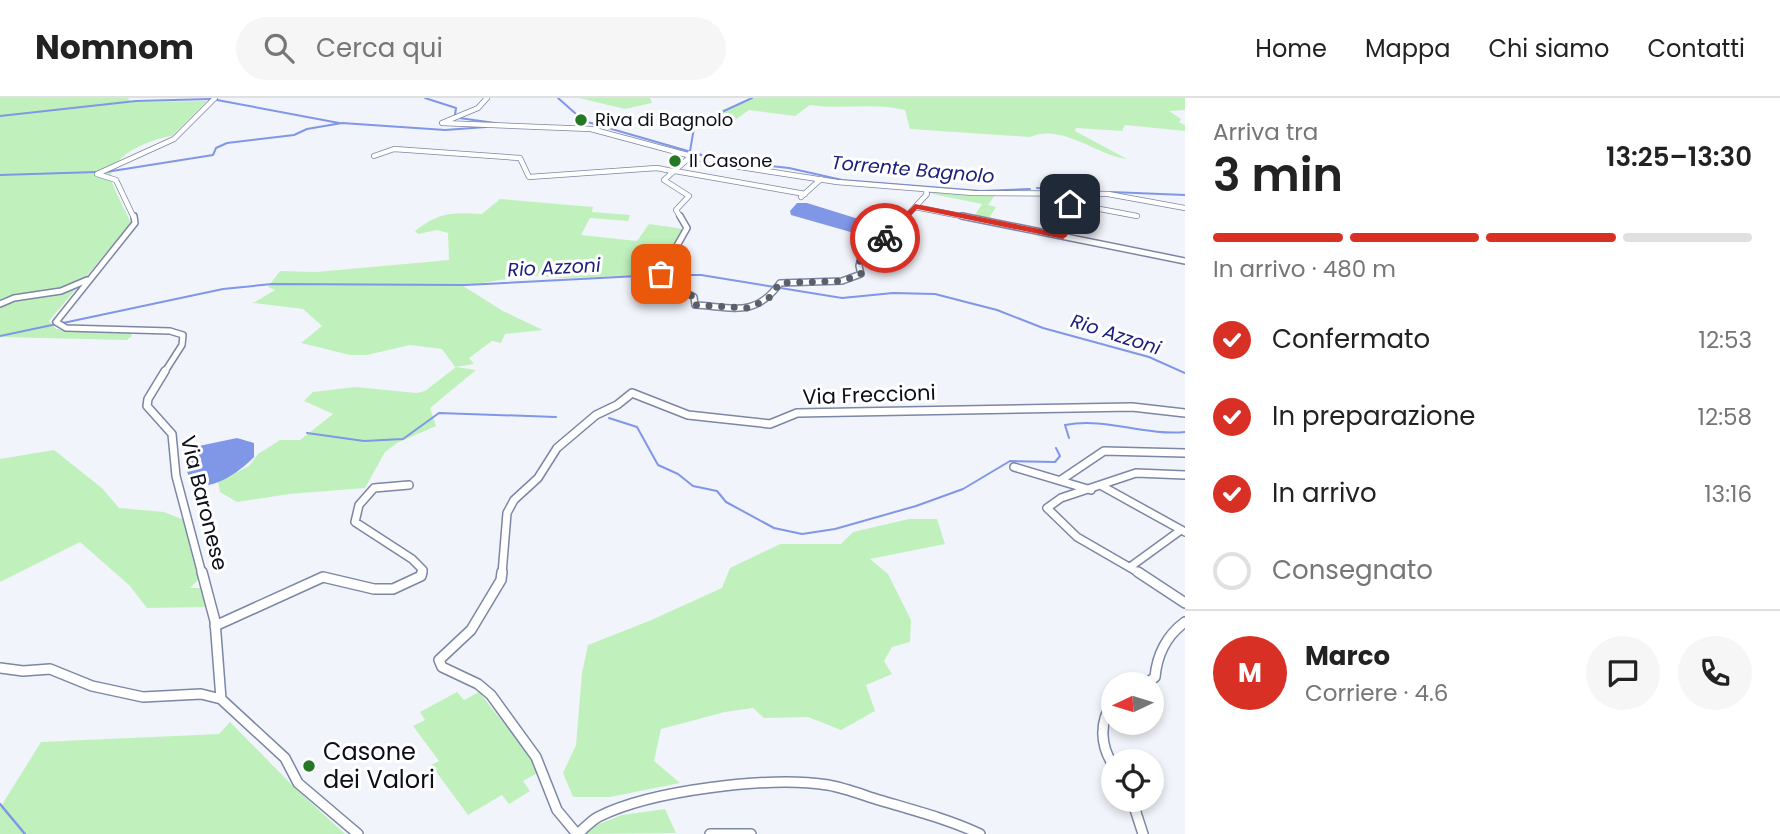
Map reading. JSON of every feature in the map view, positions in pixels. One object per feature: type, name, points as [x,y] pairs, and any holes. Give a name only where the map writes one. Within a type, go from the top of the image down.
[{"type":"street","points":[[487,98],[478,110],[442,123],[591,129],[724,165],[821,179],[926,191],[1129,196],[1185,208]]},
{"type":"street","name":"Via Baronese","points":[[212,99],[174,139],[97,174],[116,180],[119,191],[126,198],[134,215],[135,223],[88,280],[58,324],[166,331],[183,335],[182,345],[148,399],[147,406],[173,434],[176,476],[215,625],[221,699]]},
{"type":"street","points":[[374,156],[394,149],[520,158],[529,177],[662,168],[803,195],[821,179]]},
{"type":"street","points":[[691,156],[664,180],[689,196],[676,210],[687,228],[661,275],[694,297],[695,305],[746,309],[768,299],[778,285],[842,281],[861,274],[859,266],[862,253],[890,235],[926,191]]},
{"type":"street","points":[[1063,236],[1068,194]]},
{"type":"street","points":[[1068,203],[1137,216]]},
{"type":"street","points":[[915,206],[1185,261]]},
{"type":"street","points":[[0,304],[15,298],[61,291],[88,280]]},
{"type":"street","name":"Via Freccioni","points":[[578,834],[557,810],[536,757],[517,735],[491,695],[478,684],[442,667],[439,660],[471,630],[498,589],[507,513],[514,499],[538,478],[558,448],[596,415],[617,405],[632,393],[688,415],[761,424],[776,422],[797,413],[1121,407],[1185,413]]},
{"type":"street","points":[[1060,480],[1104,450],[1185,453]]},
{"type":"street","points":[[1014,467],[1091,490]]},
{"type":"street","points":[[1185,475],[1136,473],[1061,498],[1047,508],[1067,532],[1156,582],[1185,603]]},
{"type":"street","points":[[215,625],[323,577],[374,589],[394,589],[421,576],[423,570],[412,559],[355,522],[359,505],[374,488],[409,485]]},
{"type":"street","points":[[1102,486],[1183,531],[1130,567]]},
{"type":"street","points":[[1155,672],[1164,647],[1185,622]]},
{"type":"street","points":[[0,668],[23,671],[50,669],[92,686],[143,697],[201,694],[221,699],[285,758],[298,783],[359,834]]},
{"type":"street","points":[[578,834],[581,828],[615,807],[717,787],[803,783],[829,785],[959,824],[980,834]]},
{"type":"street","points":[[1136,812],[1143,834]]},
{"type":"street","points":[[710,834],[751,834]]},
{"type":"green space","points":[[0,98],[128,98],[131,102],[207,101],[172,136],[144,144],[118,162],[111,177],[131,223],[49,321],[56,329],[130,332],[132,336],[127,340],[0,337]]},
{"type":"green space","points":[[579,98],[650,98],[652,103],[625,109]]},
{"type":"green space","points":[[750,98],[1185,98],[1185,110],[1169,111],[1181,119],[1179,122],[1185,125],[1185,131],[1125,125],[1122,131],[1076,128],[1075,131],[1127,159],[1054,134],[1030,137],[910,129],[905,110],[893,108],[810,105],[795,116],[749,110],[724,128],[715,121],[718,112]]},
{"type":"green space","points":[[932,194],[995,195],[988,205],[996,207],[988,220],[974,217],[982,204]]},
{"type":"green space","points":[[500,199],[593,207],[592,212],[630,215],[628,221],[590,218],[581,235],[637,241],[649,224],[684,229],[657,275],[562,278],[531,275],[463,286],[503,311],[543,330],[505,334],[501,343],[492,341],[469,358],[474,364],[455,367],[442,349],[410,345],[367,355],[350,355],[301,343],[322,326],[303,309],[253,303],[275,290],[268,287],[280,271],[316,272],[449,260],[448,233],[437,230],[418,234],[415,231],[431,220],[446,215],[482,214]]},
{"type":"green space","points":[[456,367],[476,370],[430,408],[436,426],[397,443],[385,452],[365,488],[289,494],[237,502],[220,492],[218,482],[249,466],[258,454],[280,440],[300,440],[333,414],[304,401],[313,392],[355,387],[417,393],[425,391]]},
{"type":"green space","points":[[54,450],[102,488],[119,508],[164,512],[184,520],[201,577],[190,588],[203,588],[207,607],[147,608],[129,585],[80,542],[0,582],[0,459]]},
{"type":"green space","points":[[909,519],[937,519],[945,544],[870,559],[888,574],[911,620],[910,642],[892,647],[884,661],[892,674],[866,685],[875,711],[841,730],[808,717],[764,718],[753,708],[725,712],[661,729],[654,761],[680,783],[610,797],[573,797],[563,773],[576,745],[582,673],[588,645],[722,588],[730,568],[780,544],[841,544],[853,532]]},
{"type":"green space","points":[[457,692],[464,700],[479,692],[541,771],[523,781],[530,791],[509,804],[502,795],[468,815],[431,765],[439,761],[413,726],[425,720],[420,712]]},
{"type":"green space","points":[[230,722],[345,834],[0,834],[0,808],[41,742],[219,734]]},
{"type":"green space","points":[[665,809],[676,833],[586,834],[586,829],[622,815]]},
{"type":"water","points":[[797,203],[807,203],[881,226],[883,230],[868,237],[791,215],[790,211]]},
{"type":"water","points":[[237,438],[254,443],[254,457],[245,466],[211,484],[201,485],[192,480],[187,471],[185,454],[194,447]]},
{"type":"waterway","points":[[425,98],[456,108],[455,115]]},
{"type":"waterway","name":"Torrente Bagnolo","points":[[558,98],[584,121],[719,160],[789,168],[842,180],[981,191],[1030,189]]},
{"type":"waterway","points":[[690,151],[694,128],[698,123],[752,98]]},
{"type":"waterway","points":[[0,116],[136,101],[211,99]]},
{"type":"waterway","points":[[217,100],[339,123]]},
{"type":"waterway","points":[[459,118],[495,123]]},
{"type":"waterway","points":[[106,172],[213,155],[216,148],[227,143],[294,135],[307,129],[342,123],[445,130],[486,127]]},
{"type":"waterway","points":[[0,175],[97,172]]},
{"type":"waterway","name":"Torrente Bagnolo","points":[[1037,188],[1102,192]]},
{"type":"waterway","name":"Torrente Bagnolo","points":[[1111,192],[1185,195]]},
{"type":"waterway","name":"Rio Azzoni","points":[[63,323],[223,289],[272,284],[465,285],[658,275]]},
{"type":"waterway","name":"Rio Azzoni","points":[[664,275],[701,275],[842,298],[893,293],[935,294],[997,310],[1043,328],[1149,357],[1185,373]]},
{"type":"waterway","name":"Rio Azzoni","points":[[0,336],[57,324]]},
{"type":"waterway","points":[[307,433],[364,441],[403,439],[439,413],[556,417]]},
{"type":"waterway","points":[[609,418],[637,427],[658,465],[678,474],[693,486],[717,491],[726,502],[774,528],[802,534],[835,529],[916,506],[963,489],[1010,461],[1055,462],[1060,456],[1056,448]]},
{"type":"waterway","points":[[1069,438],[1065,425],[1080,423],[1170,433],[1185,432]]},
{"type":"waterway","points":[[0,804],[25,834]]},
{"type":"way so far","points":[[661,274],[667,282],[694,297],[695,305],[746,309],[770,298],[780,283],[842,281],[855,278],[861,274],[859,259],[862,253],[885,238]]},
{"type":"place","name":"Riva di Bagnolo","points":[[581,120]]},
{"type":"place","name":"Il Casone","points":[[675,161]]},
{"type":"place","name":"Casone dei Valori","points":[[309,766]]},
{"type":"route","points":[[885,238],[915,206],[1063,236],[1068,203],[1070,204]]}]
